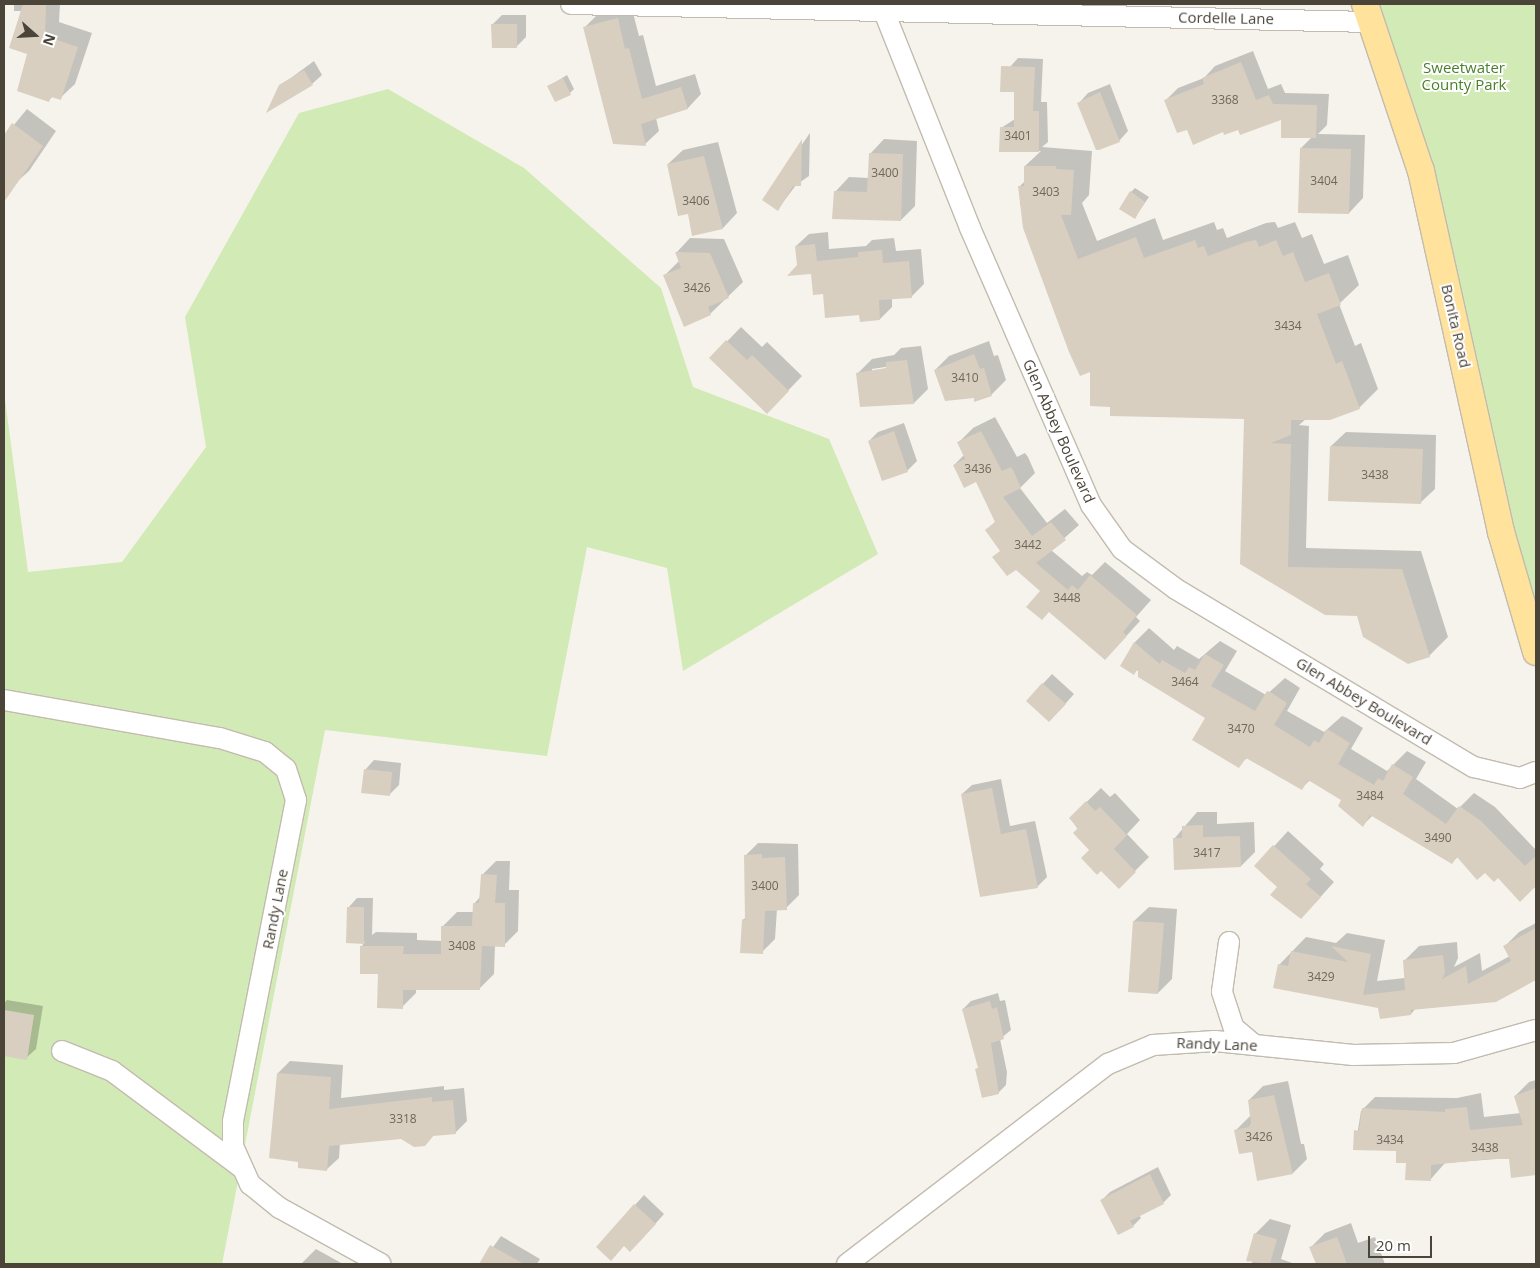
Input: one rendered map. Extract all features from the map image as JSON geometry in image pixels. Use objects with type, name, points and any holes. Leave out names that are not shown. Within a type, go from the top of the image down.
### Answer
[{"type":"main road","name":"Bonita Road","points":[[1368,13],[1421,171],[1501,532],[1536,652]]},
{"type":"street","name":"Cordelle Lane","points":[[571,4],[1368,13]]},
{"type":"street","name":"Glen Abbey Boulevard","points":[[882,7],[970,228],[1091,505],[1122,549],[1176,589],[1474,767],[1520,778],[1536,772]]},
{"type":"street","name":"Randy Lane","points":[[4,700],[220,738],[265,752],[286,769],[296,800],[233,1121],[233,1146],[250,1184],[280,1208],[381,1264]]},
{"type":"street","points":[[1229,942],[1222,992],[1234,1028],[1254,1045]]},
{"type":"street","name":"Randy Lane","points":[[847,1264],[1108,1064],[1153,1045],[1171,1042],[1254,1045],[1353,1055],[1454,1053],[1536,1030]]},
{"type":"street","points":[[62,1051],[112,1071],[243,1168]]},
{"type":"green space","name":"Sweetwater County Park","points":[[1365,4],[1536,4],[1536,653],[1482,441]]},
{"type":"green space","points":[[388,89],[524,168],[661,288],[693,387],[829,439],[878,554],[683,671],[667,568],[587,547],[547,756],[325,730],[222,1264],[4,1264],[4,392],[28,572],[122,562],[206,447],[185,317],[299,113]]},
{"type":"building","points":[[23,4],[46,4],[45,36],[78,47],[61,100],[51,97],[49,102],[17,91],[27,54],[9,48]]},
{"type":"building","points":[[618,18],[625,49],[629,48],[642,99],[681,87],[688,109],[641,124],[646,146],[613,144],[583,27]]},
{"type":"building","points":[[491,24],[517,24],[517,48],[492,48]]},
{"type":"building","points":[[1241,62],[1256,100],[1269,95],[1273,104],[1317,105],[1316,138],[1281,138],[1281,120],[1240,135],[1238,130],[1224,135],[1223,132],[1193,145],[1187,130],[1177,133],[1164,100],[1204,84],[1202,78]]},
{"type":"building","points":[[1001,66],[1035,67],[1033,111],[1039,111],[1039,152],[999,152],[1000,127],[1014,127],[1014,92],[1000,92]]},
{"type":"building","points":[[304,70],[313,85],[266,113],[279,85]]},
{"type":"building","points":[[563,78],[571,95],[555,102],[547,86]]},
{"type":"building","points":[[1100,92],[1120,142],[1096,150],[1077,103]]},
{"type":"building","points":[[12,123],[43,146],[4,202],[4,135]]},
{"type":"building","points":[[802,139],[801,186],[793,186],[778,211],[762,200]]},
{"type":"building","points":[[1300,148],[1351,149],[1349,214],[1298,213]]},
{"type":"building","points":[[869,153],[903,154],[901,221],[832,219],[834,191],[867,192]]},
{"type":"building","points":[[704,156],[723,229],[692,236],[688,214],[678,216],[667,164]]},
{"type":"building","points":[[1024,166],[1056,166],[1056,169],[1074,170],[1071,215],[1061,215],[1078,259],[1136,237],[1144,258],[1195,240],[1198,248],[1204,246],[1208,256],[1246,242],[1256,240],[1259,247],[1276,240],[1283,256],[1293,252],[1305,282],[1329,273],[1341,305],[1317,314],[1336,364],[1342,361],[1360,409],[1330,420],[1291,420],[1291,435],[1271,443],[1291,444],[1288,567],[1402,569],[1430,657],[1408,664],[1363,637],[1357,616],[1325,615],[1240,564],[1244,419],[1110,416],[1110,407],[1090,406],[1090,372],[1080,376],[1069,352],[1023,228],[1018,186],[1024,186]]},
{"type":"building","points":[[1130,191],[1145,202],[1135,219],[1119,209]]},
{"type":"building","points":[[815,244],[817,261],[858,257],[858,252],[882,250],[883,263],[909,261],[912,298],[879,300],[880,320],[860,322],[859,315],[825,318],[823,294],[813,295],[811,274],[787,276],[797,265],[795,246]]},
{"type":"building","points":[[675,252],[710,253],[729,298],[708,307],[711,315],[684,327],[663,275],[681,268]]},
{"type":"building","points":[[726,340],[747,360],[752,355],[789,391],[767,414],[709,358]]},
{"type":"building","points":[[974,354],[980,369],[984,368],[992,396],[974,402],[974,398],[945,401],[934,370]]},
{"type":"building","points":[[907,360],[914,404],[860,407],[856,373],[886,368],[886,362]]},
{"type":"building","points":[[894,431],[908,472],[882,481],[868,441]]},
{"type":"building","points":[[981,431],[1002,471],[1011,467],[1014,472],[1021,488],[1003,497],[1032,536],[1051,522],[1066,540],[1036,563],[1068,590],[1072,585],[1078,590],[1090,575],[1137,615],[1123,632],[1127,636],[1105,660],[1049,612],[1042,620],[1026,607],[1040,591],[1016,570],[1007,576],[992,557],[1000,551],[985,530],[995,522],[976,482],[964,488],[953,465],[965,459],[957,442]]},
{"type":"building","points":[[1330,446],[1423,449],[1421,504],[1328,501]]},
{"type":"building","points":[[1134,642],[1160,664],[1162,660],[1185,673],[1189,667],[1195,670],[1205,654],[1224,665],[1211,686],[1255,711],[1267,691],[1270,692],[1287,703],[1274,725],[1310,747],[1314,740],[1319,743],[1327,729],[1332,732],[1350,743],[1338,764],[1374,785],[1378,778],[1383,781],[1392,764],[1413,777],[1403,794],[1446,824],[1459,806],[1481,821],[1525,866],[1536,856],[1536,886],[1520,902],[1498,878],[1494,882],[1485,873],[1477,880],[1457,857],[1452,864],[1370,815],[1363,827],[1338,806],[1341,800],[1308,780],[1302,790],[1246,758],[1239,768],[1192,740],[1205,718],[1138,677],[1138,668],[1134,675],[1120,666]]},
{"type":"building","points":[[1042,683],[1066,704],[1049,722],[1026,701]]},
{"type":"building","points":[[364,769],[392,772],[390,796],[361,793]]},
{"type":"building","points":[[992,788],[1001,834],[1026,829],[1038,888],[980,897],[961,794]]},
{"type":"building","points":[[1086,801],[1095,811],[1100,807],[1127,835],[1114,849],[1136,872],[1119,889],[1101,871],[1097,875],[1081,858],[1089,850],[1073,833],[1078,828],[1069,818]]},
{"type":"building","points":[[1203,825],[1203,837],[1240,836],[1241,867],[1174,870],[1173,838],[1182,838],[1182,826]]},
{"type":"building","points":[[1273,845],[1311,879],[1306,884],[1321,897],[1301,919],[1270,895],[1277,887],[1254,866]]},
{"type":"building","points":[[762,854],[762,858],[785,857],[787,910],[765,911],[763,954],[740,953],[742,919],[745,920],[744,855]]},
{"type":"building","points":[[481,874],[497,875],[495,903],[505,903],[505,947],[482,946],[480,990],[403,990],[403,1009],[377,1008],[378,974],[360,974],[360,946],[404,946],[403,954],[441,954],[441,926],[472,926],[473,903],[479,903]]},
{"type":"building","points":[[347,907],[364,907],[364,944],[346,943]]},
{"type":"building","points":[[1133,921],[1164,923],[1158,994],[1128,992]]},
{"type":"building","points":[[1536,928],[1536,980],[1496,1002],[1411,1010],[1411,1015],[1380,1019],[1378,1008],[1273,988],[1278,964],[1288,966],[1291,951],[1348,962],[1331,946],[1371,954],[1363,995],[1405,990],[1403,960],[1443,955],[1445,973],[1442,979],[1466,966],[1468,984],[1511,961],[1503,946]]},
{"type":"building","points":[[990,1001],[992,1009],[997,1007],[1004,1039],[991,1043],[999,1094],[982,1098],[975,1069],[978,1068],[962,1009]]},
{"type":"building","points":[[4,1010],[34,1015],[27,1060],[4,1056]]},
{"type":"building","points":[[277,1073],[331,1077],[329,1109],[432,1097],[432,1102],[453,1100],[456,1134],[433,1136],[425,1146],[414,1147],[401,1139],[329,1146],[327,1171],[298,1168],[298,1162],[269,1158]]},
{"type":"building","points":[[1536,1088],[1536,1175],[1511,1178],[1509,1159],[1490,1159],[1431,1165],[1431,1181],[1405,1180],[1406,1163],[1396,1163],[1396,1151],[1353,1150],[1354,1130],[1359,1131],[1362,1108],[1445,1112],[1445,1109],[1467,1107],[1470,1130],[1523,1125],[1514,1096]]},
{"type":"building","points":[[1274,1095],[1293,1174],[1257,1181],[1252,1152],[1239,1154],[1234,1130],[1249,1127],[1251,1123],[1248,1100]]},
{"type":"building","points":[[1150,1174],[1164,1204],[1130,1221],[1134,1227],[1118,1235],[1100,1200]]},
{"type":"building","points":[[634,1204],[656,1224],[630,1252],[624,1246],[611,1261],[596,1247]]},
{"type":"building","points":[[1254,1233],[1277,1239],[1270,1264],[1246,1261]]},
{"type":"building","points":[[1337,1237],[1347,1264],[1316,1264],[1309,1247]]},
{"type":"building","points":[[490,1245],[524,1264],[479,1264]]}]
